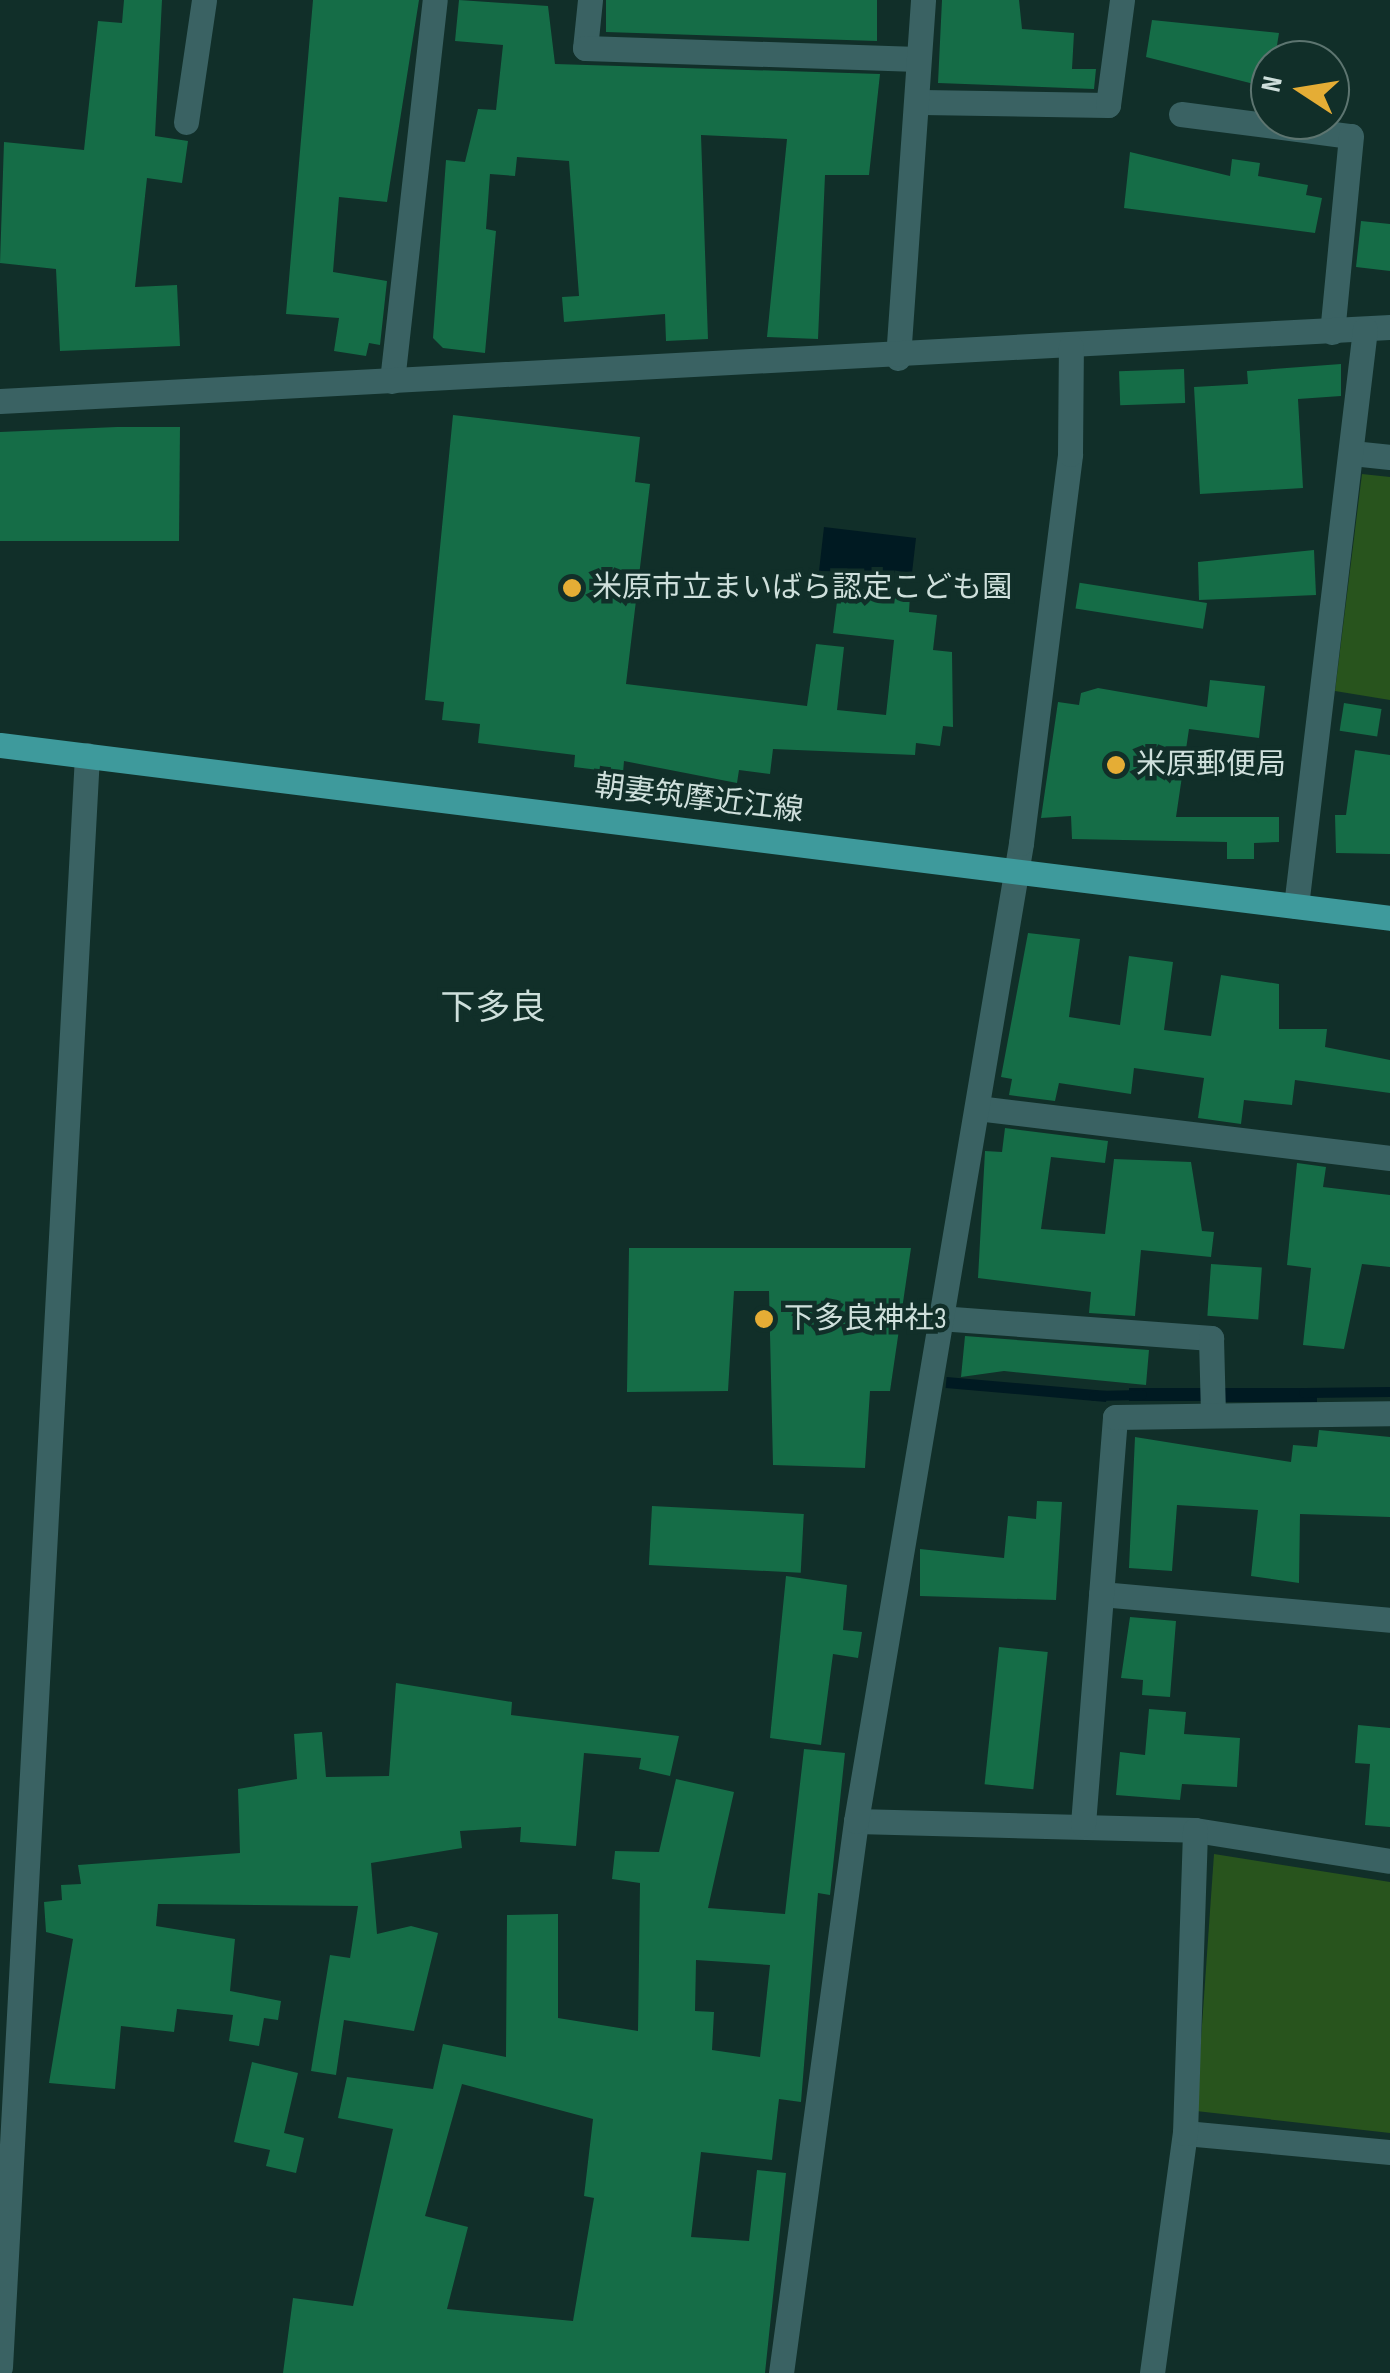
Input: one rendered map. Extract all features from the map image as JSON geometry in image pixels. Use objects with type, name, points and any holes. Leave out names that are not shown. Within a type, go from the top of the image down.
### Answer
[{"type":"main road","name":"朝妻筑摩近江線","points":[[0,745],[1390,918]]},
{"type":"street","points":[[186,122],[204,0]]},
{"type":"street","points":[[392,381],[435,0]]},
{"type":"street","points":[[590,0],[585,48],[918,59]]},
{"type":"street","points":[[898,358],[922,102],[918,59],[923,0]]},
{"type":"street","points":[[922,102],[1108,105],[1122,0]]},
{"type":"street","points":[[1181,114],[1352,136],[1332,332]]},
{"type":"street","points":[[0,400],[898,358],[1377,328],[1352,453],[1296,906]]},
{"type":"street","points":[[780,2373],[856,1821],[1016,871],[1070,454],[1071,347]]},
{"type":"street","points":[[1352,453],[1390,457]]},
{"type":"street","points":[[0,2367],[10,1989],[88,755]]},
{"type":"street","points":[[977,1108],[1390,1158]]},
{"type":"street","points":[[939,1318],[1210,1338],[1213,1401]]},
{"type":"street","points":[[1083,1824],[1115,1417],[1213,1401],[1390,1413]]},
{"type":"street","points":[[1101,1594],[1390,1620]]},
{"type":"street","points":[[856,1821],[1083,1824],[1195,1830],[1390,1861]]},
{"type":"street","points":[[1152,2373],[1185,2133],[1195,1830]]},
{"type":"street","points":[[1185,2133],[1390,2152]]},
{"type":"green space","points":[[1362,474],[1390,477],[1390,700],[1335,691]]},
{"type":"green space","points":[[1214,1854],[1390,1882],[1390,2133],[1196,2111]]},
{"type":"water","points":[[824,527],[916,538],[912,573],[819,571]]},
{"type":"water","points":[[947,1377],[1107,1391],[1106,1402],[946,1388]]},
{"type":"water","points":[[1129,1388],[1204,1388],[1204,1401],[1129,1401]]},
{"type":"water","points":[[1224,1388],[1317,1388],[1317,1402],[1224,1402]]},
{"type":"building","points":[[124,0],[162,0],[155,136],[188,141],[182,183],[147,178],[135,287],[177,285],[180,346],[60,351],[56,269],[0,263],[4,142],[84,150],[98,21],[122,23]]},
{"type":"building","points":[[313,0],[419,0],[387,202],[339,197],[333,272],[387,281],[380,345],[369,343],[366,356],[334,351],[339,318],[286,314]]},
{"type":"building","points":[[459,0],[548,6],[555,64],[880,74],[869,175],[825,175],[818,339],[767,337],[787,139],[701,135],[708,339],[666,341],[665,314],[564,322],[562,297],[579,296],[569,161],[517,157],[515,176],[490,174],[486,229],[496,231],[485,353],[443,348],[433,338],[446,160],[465,162],[478,109],[496,110],[503,45],[455,41]]},
{"type":"building","points":[[606,0],[877,0],[877,41],[606,32]]},
{"type":"building","points":[[942,0],[1019,0],[1022,29],[1074,33],[1072,69],[1096,69],[1094,89],[938,83]]},
{"type":"building","points":[[1152,20],[1279,33],[1278,40],[1250,40],[1250,83],[1146,57]]},
{"type":"building","points":[[1130,152],[1230,176],[1232,159],[1260,163],[1258,176],[1308,185],[1306,195],[1322,198],[1315,233],[1124,208]]},
{"type":"building","points":[[1361,221],[1390,224],[1390,271],[1356,267]]},
{"type":"building","points":[[1341,364],[1341,396],[1298,399],[1303,488],[1200,494],[1194,387],[1248,384],[1247,371]]},
{"type":"building","points":[[1184,369],[1185,403],[1120,405],[1119,371]]},
{"type":"building","points":[[453,415],[640,437],[635,482],[650,484],[626,684],[807,706],[816,644],[844,647],[837,710],[886,715],[894,640],[833,633],[839,586],[910,595],[909,612],[937,615],[933,650],[952,652],[953,727],[943,726],[940,746],[916,743],[915,755],[773,749],[770,774],[739,770],[737,783],[624,761],[623,773],[574,767],[575,755],[478,743],[480,724],[442,720],[444,702],[425,700]]},
{"type":"building","points":[[180,427],[179,541],[0,541],[0,432]]},
{"type":"building","points":[[1314,550],[1316,595],[1199,600],[1198,562]]},
{"type":"building","points":[[1080,583],[1207,603],[1203,629],[1076,608]]},
{"type":"building","name":"米原郵便局","points":[[1210,680],[1265,686],[1259,738],[1189,729],[1176,817],[1279,817],[1279,842],[1254,843],[1254,859],[1227,859],[1227,842],[1072,839],[1071,816],[1041,818],[1058,702],[1079,705],[1081,693],[1098,688],[1207,707]]},
{"type":"building","points":[[1344,703],[1382,709],[1377,737],[1340,731]]},
{"type":"building","points":[[1355,750],[1390,755],[1390,854],[1336,853],[1335,815],[1346,815]]},
{"type":"building","points":[[1028,933],[1080,939],[1069,1017],[1120,1025],[1129,956],[1173,962],[1164,1030],[1211,1036],[1221,975],[1279,984],[1279,1029],[1327,1029],[1325,1047],[1390,1060],[1390,1093],[1295,1080],[1292,1105],[1244,1100],[1241,1124],[1198,1118],[1204,1078],[1134,1068],[1131,1094],[1059,1083],[1055,1101],[1009,1095],[1012,1079],[1001,1077]]},
{"type":"building","points":[[1005,1128],[1108,1141],[1105,1163],[1051,1157],[1041,1229],[1105,1234],[1114,1159],[1191,1162],[1202,1231],[1214,1232],[1211,1257],[1141,1250],[1135,1316],[1089,1313],[1091,1292],[978,1278],[985,1151],[1002,1152]]},
{"type":"building","points":[[1297,1163],[1326,1167],[1323,1187],[1390,1195],[1390,1267],[1362,1264],[1344,1349],[1303,1345],[1311,1268],[1287,1265]]},
{"type":"building","name":"下多良神社3","points":[[629,1248],[911,1248],[890,1391],[870,1391],[865,1468],[773,1465],[769,1291],[734,1291],[728,1391],[627,1392]]},
{"type":"building","points":[[1211,1264],[1262,1268],[1258,1319],[1207,1316]]},
{"type":"building","points":[[965,1336],[1149,1350],[1146,1385],[1004,1371],[961,1377]]},
{"type":"building","points":[[1319,1430],[1390,1437],[1390,1517],[1300,1514],[1299,1583],[1251,1576],[1258,1510],[1177,1505],[1172,1571],[1129,1568],[1135,1437],[1291,1462],[1293,1445],[1317,1447]]},
{"type":"building","points":[[1037,1501],[1062,1502],[1056,1600],[920,1596],[920,1549],[1004,1558],[1008,1516],[1036,1519]]},
{"type":"building","points":[[652,1506],[804,1514],[801,1573],[649,1565]]},
{"type":"building","points":[[786,1576],[847,1585],[843,1630],[862,1632],[858,1658],[833,1654],[821,1745],[770,1738]]},
{"type":"building","points":[[1130,1617],[1176,1621],[1170,1697],[1142,1695],[1143,1680],[1121,1678]]},
{"type":"building","points":[[999,1647],[1048,1652],[1033,1789],[985,1784]]},
{"type":"building","points":[[396,1683],[512,1702],[511,1715],[679,1736],[670,1776],[639,1769],[641,1758],[584,1753],[576,1846],[520,1842],[521,1827],[460,1831],[462,1848],[371,1863],[377,1934],[411,1926],[438,1933],[414,2031],[344,2020],[336,2075],[311,2071],[330,1955],[350,1958],[358,1906],[158,1904],[156,1926],[235,1939],[230,1991],[281,2001],[278,2020],[264,2018],[259,2046],[229,2041],[233,2015],[177,2009],[174,2032],[121,2026],[115,2089],[49,2083],[73,1939],[46,1932],[44,1902],[62,1900],[61,1885],[81,1884],[78,1865],[240,1853],[238,1789],[297,1779],[294,1734],[322,1732],[326,1777],[389,1776]]},
{"type":"building","points":[[1149,1709],[1186,1712],[1184,1734],[1240,1738],[1237,1787],[1182,1784],[1180,1800],[1116,1795],[1120,1752],[1145,1755]]},
{"type":"building","points":[[1358,1725],[1390,1728],[1390,1827],[1365,1825],[1370,1764],[1355,1763]]},
{"type":"building","points":[[804,1749],[845,1753],[830,1895],[818,1893],[801,2102],[779,2099],[772,2160],[701,2152],[691,2237],[749,2241],[757,2170],[786,2173],[765,2373],[283,2373],[293,2298],[353,2306],[393,2129],[338,2118],[347,2077],[433,2089],[443,2044],[506,2057],[507,1915],[558,1914],[558,2018],[638,2031],[640,1883],[612,1879],[615,1851],[659,1852],[676,1779],[734,1792],[708,1908],[785,1914]],"holes":[[[696,1960],[770,1965],[760,2057],[712,2050],[714,2012],[695,2011]],[[462,2084],[593,2119],[584,2196],[594,2198],[573,2321],[447,2309],[468,2227],[425,2216]]]},
{"type":"building","points":[[252,2062],[298,2073],[284,2133],[304,2138],[296,2173],[266,2166],[270,2150],[234,2142]]},
{"type":"waterway","points":[[1304,1393],[1390,1392]]},
{"type":"waterway","points":[[1094,1396],[1142,1395]]},
{"type":"place","name":"米原市立まいばら認定こども園","points":[[572,588]]},
{"type":"place","name":"米原郵便局","points":[[1116,765]]},
{"type":"place","name":"下多良神社3","points":[[764,1319]]},
{"type":"district","name":"下多良","points":[[493,1009]]}]
